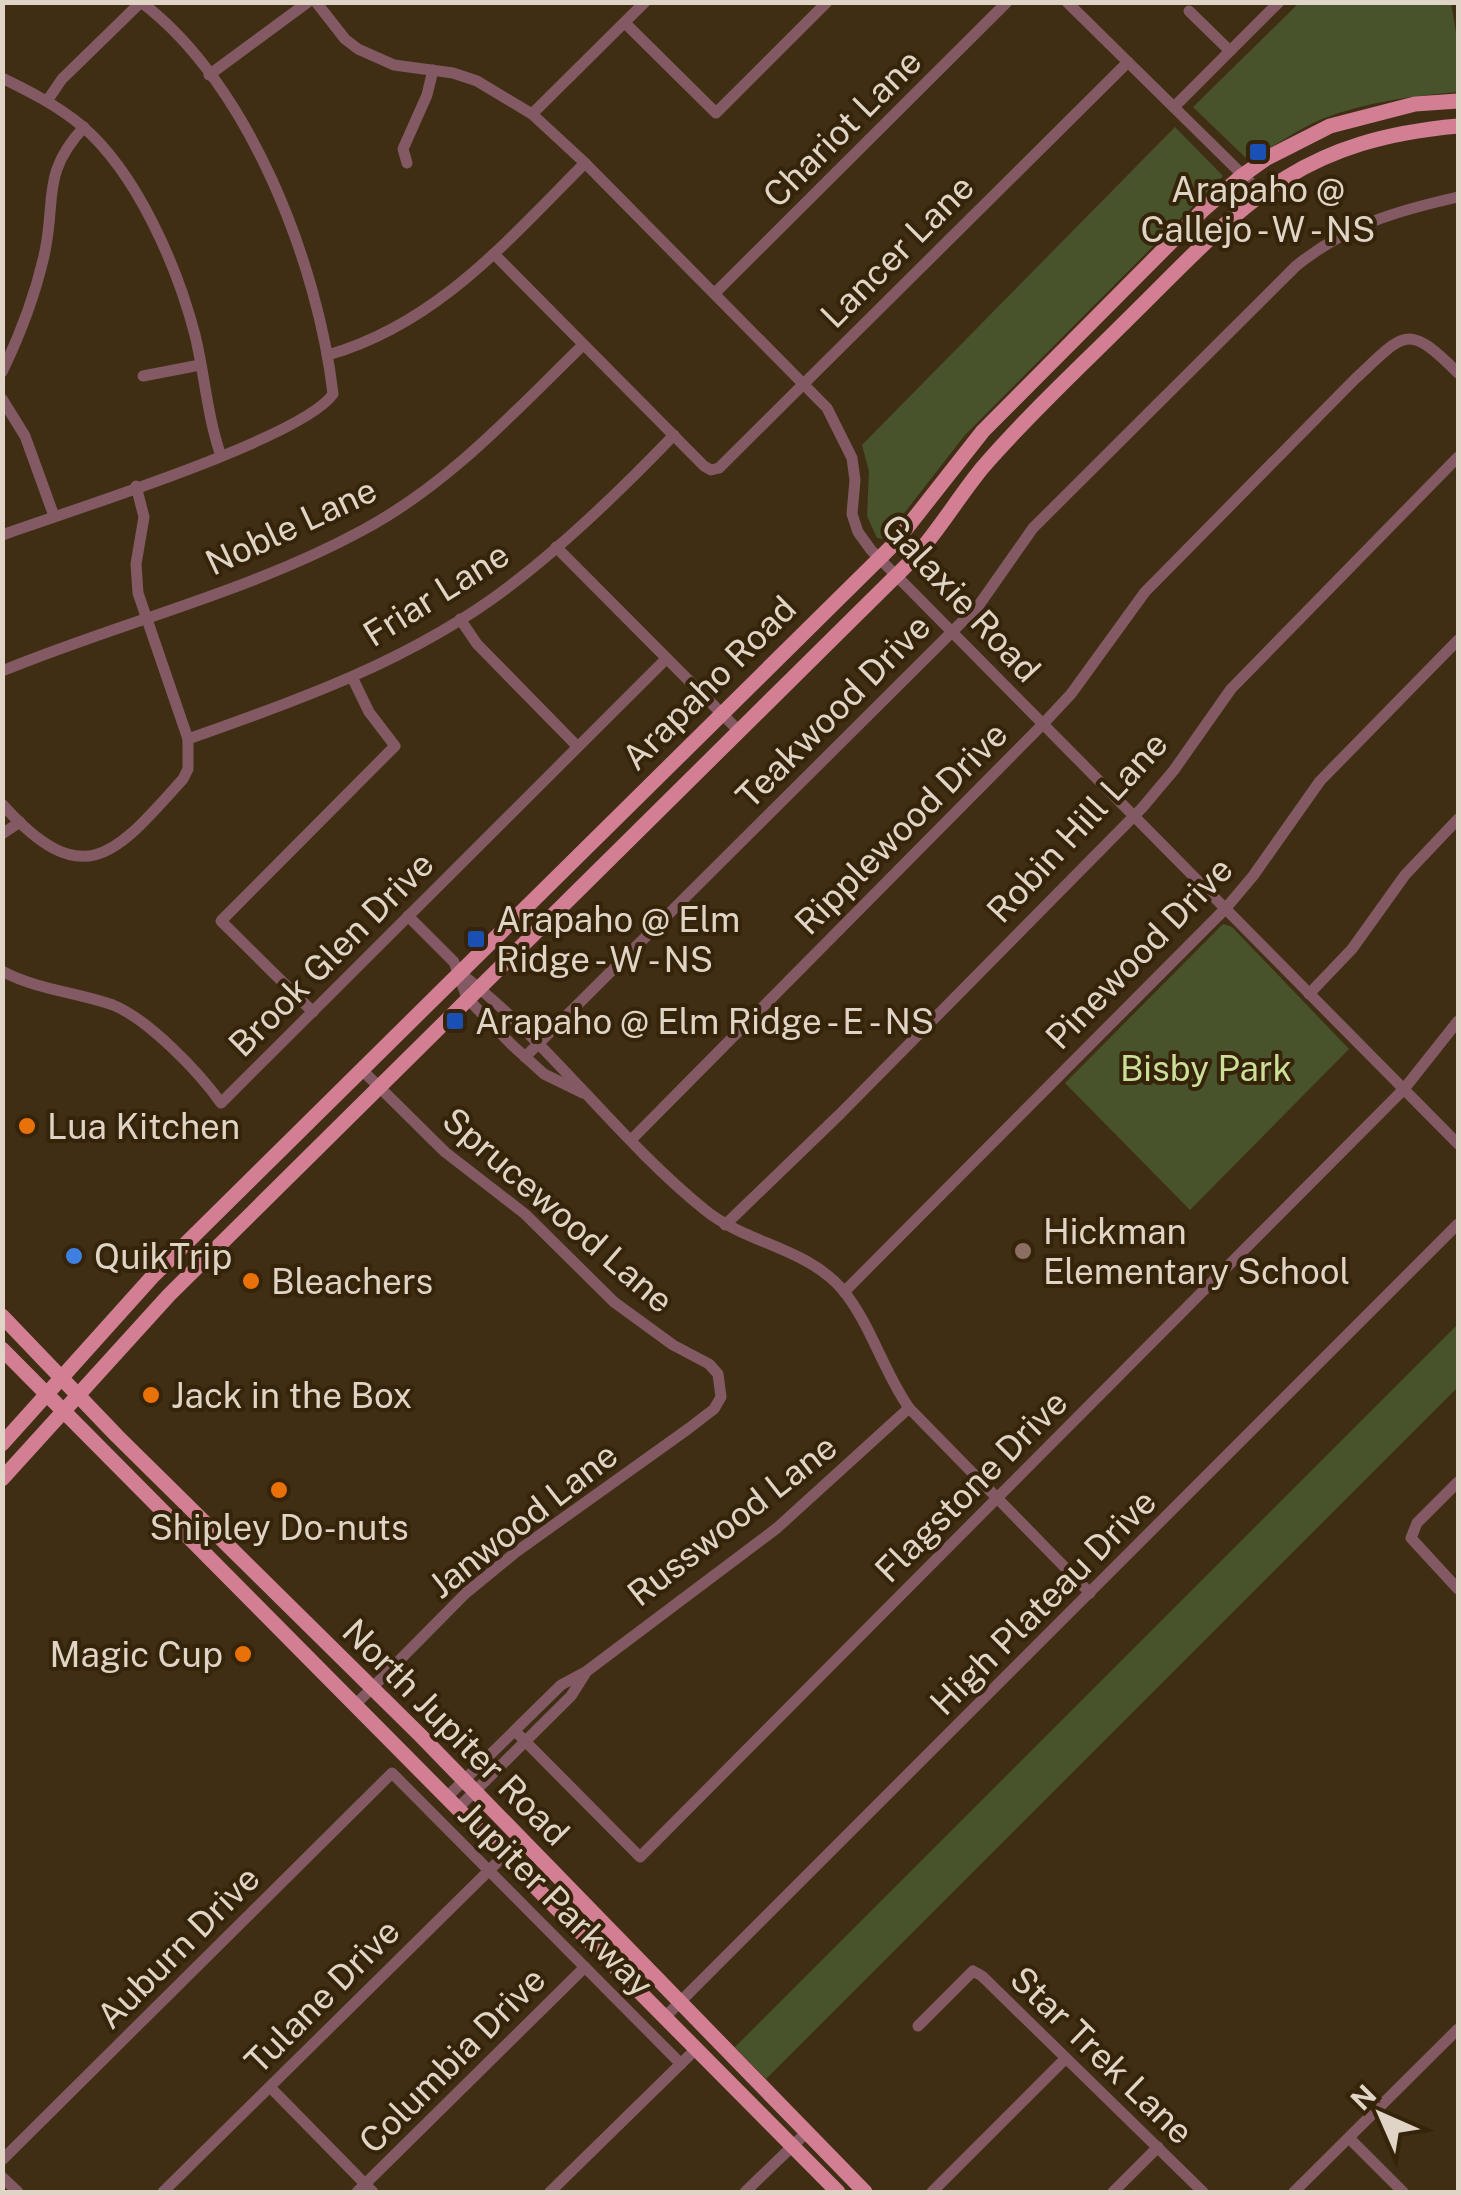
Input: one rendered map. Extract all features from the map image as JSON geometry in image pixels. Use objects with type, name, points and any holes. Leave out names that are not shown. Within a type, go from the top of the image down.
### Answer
[{"type":"main road","name":"Arapaho Road","points":[[2,1444],[152,1277],[879,559],[920,514],[983,431],[1193,220],[1267,158],[1330,126],[1401,107],[1458,106]]},
{"type":"main road","name":"Arapaho Road","points":[[2,1478],[169,1295],[896,576],[940,529],[998,450],[1216,232],[1261,192],[1308,164],[1349,146],[1404,132],[1458,126]]},
{"type":"main road","points":[[232,1201],[248,1216]]},
{"type":"main road","name":"North Jupiter Road","points":[[2,1316],[284,1602],[475,1785],[520,1839],[865,2192]]},
{"type":"main road","name":"North Jupiter Road","points":[[2,1348],[838,2192]]},
{"type":"main road","points":[[176,1523],[192,1508]]},
{"type":"main road","points":[[258,1573],[254,1602],[284,1602]]},
{"type":"main road","points":[[696,2049],[706,2049],[727,2064],[746,2070]]},
{"type":"street","points":[[2,535],[221,456],[280,430],[333,394],[308,273],[288,214],[248,133],[178,37],[141,2],[62,80],[47,100]]},
{"type":"street","points":[[209,75],[308,2]]},
{"type":"street","name":"Galaxie Road","points":[[316,2],[345,39],[376,59],[477,81],[532,114],[716,292],[827,408],[848,444],[855,470],[854,524],[863,541],[1458,1144]]},
{"type":"street","points":[[532,114],[646,2]]},
{"type":"street","points":[[626,23],[716,112],[827,2]]},
{"type":"street","name":"Chariot Lane","points":[[716,292],[1007,2]]},
{"type":"street","points":[[1066,2],[1261,192]]},
{"type":"street","points":[[1174,107],[1279,2]]},
{"type":"street","points":[[1189,11],[1230,51]]},
{"type":"street","name":"Lancer Lane","points":[[674,435],[710,470],[725,464],[1128,62]]},
{"type":"street","points":[[407,163],[403,149],[427,95],[433,70]]},
{"type":"street","points":[[2,78],[47,100],[84,127],[134,191],[162,245],[194,334],[209,422],[221,456]]},
{"type":"street","points":[[2,372],[25,319],[44,256],[57,161],[84,127]]},
{"type":"street","points":[[328,355],[379,337],[416,318],[460,286],[585,163]]},
{"type":"street","name":"Teakwood Drive","points":[[525,1057],[979,604],[1033,528],[1296,266],[1338,236],[1393,212],[1458,197]]},
{"type":"street","points":[[494,254],[674,435]]},
{"type":"street","name":"Ripplewood Drive","points":[[631,1140],[1071,694],[1145,592],[1387,350],[1411,338],[1423,340],[1458,373]]},
{"type":"street","name":"Noble Lane","points":[[2,671],[281,568],[366,529],[467,457],[583,345]]},
{"type":"street","points":[[144,376],[200,365]]},
{"type":"street","points":[[2,399],[25,436],[54,516]]},
{"type":"street","name":"Friar Lane","points":[[188,739],[352,677],[460,619],[509,586],[604,506],[674,435]]},
{"type":"street","name":"Robin Hill Lane","points":[[725,1225],[840,1114],[1133,816],[1174,770],[1231,688],[1458,457]]},
{"type":"street","points":[[5,810],[60,852],[90,856],[114,849],[183,779],[188,769],[188,739],[136,579],[144,516],[136,486]]},
{"type":"street","points":[[556,547],[739,732]]},
{"type":"street","points":[[460,619],[477,644],[578,746]]},
{"type":"street","name":"Pinewood Drive","points":[[844,1292],[1226,908],[1332,766],[1458,640]]},
{"type":"street","name":"Brook Glen Drive","points":[[2,970],[37,986],[117,1007],[151,1030],[221,1103],[666,659]]},
{"type":"street","points":[[313,1012],[221,922],[395,746],[369,712],[352,677]]},
{"type":"street","points":[[1309,994],[1352,949],[1405,875],[1458,819]]},
{"type":"street","points":[[2,834],[20,822]]},
{"type":"street","points":[[408,916],[454,962],[473,993],[525,1057],[544,1074],[583,1093]]},
{"type":"street","points":[[473,993],[538,1044],[675,1185],[725,1225],[793,1252],[819,1268],[844,1292],[909,1408],[1090,1593]]},
{"type":"street","name":"Flagstone Drive","points":[[515,1730],[640,1856],[1404,1090],[1458,1020]]},
{"type":"street","name":"Sprucewood Lane","points":[[362,1070],[445,1152],[526,1214],[614,1302],[673,1345],[709,1364],[721,1384]]},
{"type":"street","name":"High Plateau Drive","points":[[666,2018],[1458,1224]]},
{"type":"street","name":"Janwood Lane","points":[[356,1703],[466,1593],[516,1552],[714,1409],[721,1397],[721,1384]]},
{"type":"street","name":"Russwood Lane","points":[[475,1785],[515,1730],[561,1685],[587,1671],[777,1528],[909,1408]]},
{"type":"street","points":[[1458,1482],[1411,1532],[1413,1544],[1458,1589]]},
{"type":"street","name":"Russwood Lane","points":[[453,1802],[526,1742],[571,1696],[587,1671]]},
{"type":"street","name":"Jupiter Parkway","points":[[392,1773],[681,2064]]},
{"type":"street","name":"Auburn Drive","points":[[2,2160],[392,1773]]},
{"type":"street","name":"Tulane Drive","points":[[163,2192],[520,1839]]},
{"type":"street","name":"Columbia Drive","points":[[365,2190],[585,1967]]},
{"type":"street","name":"Star Trek Lane","points":[[918,2026],[973,1971],[1203,2192]]},
{"type":"street","points":[[1294,2192],[1458,2028]]},
{"type":"street","points":[[550,2192],[696,2049]]},
{"type":"street","points":[[932,2192],[1065,2059]]},
{"type":"street","points":[[270,2087],[365,2190]]},
{"type":"street","points":[[746,2192],[806,2133]]},
{"type":"street","points":[[1348,2138],[1403,2192]]},
{"type":"street","points":[[1112,2192],[1158,2147]]},
{"type":"street","points":[[2,2177],[18,2192]]},
{"type":"green space","points":[[1299,3],[1451,3],[1458,44],[1458,92],[1355,108],[1312,124],[1246,158],[1193,107]]},
{"type":"green space","points":[[1175,127],[1223,176],[965,435],[884,539],[877,538],[867,516],[869,471],[862,445]]},
{"type":"green space","name":"Bisby Park","points":[[1223,924],[1232,927],[1349,1049],[1190,1210],[1065,1083]]},
{"type":"green space","points":[[1458,1324],[1458,1387],[766,2079],[735,2047]]},
{"type":"place","name":"Arapaho @ Callejo - W - NS","points":[[1258,152]]},
{"type":"place","name":"Arapaho @ Elm Ridge - W - NS","points":[[476,939]]},
{"type":"place","name":"Arapaho @ Elm Ridge - E - NS","points":[[455,1021]]},
{"type":"place","name":"Lua Kitchen","points":[[27,1126]]},
{"type":"place","name":"Hickman Elementary School","points":[[1023,1251]]},
{"type":"place","name":"QuikTrip","points":[[74,1256]]},
{"type":"place","name":"Bleachers","points":[[251,1281]]},
{"type":"place","name":"Jack in the Box","points":[[151,1395]]},
{"type":"place","name":"Shipley Do-nuts","points":[[279,1490]]},
{"type":"place","name":"Magic Cup","points":[[243,1654]]}]
